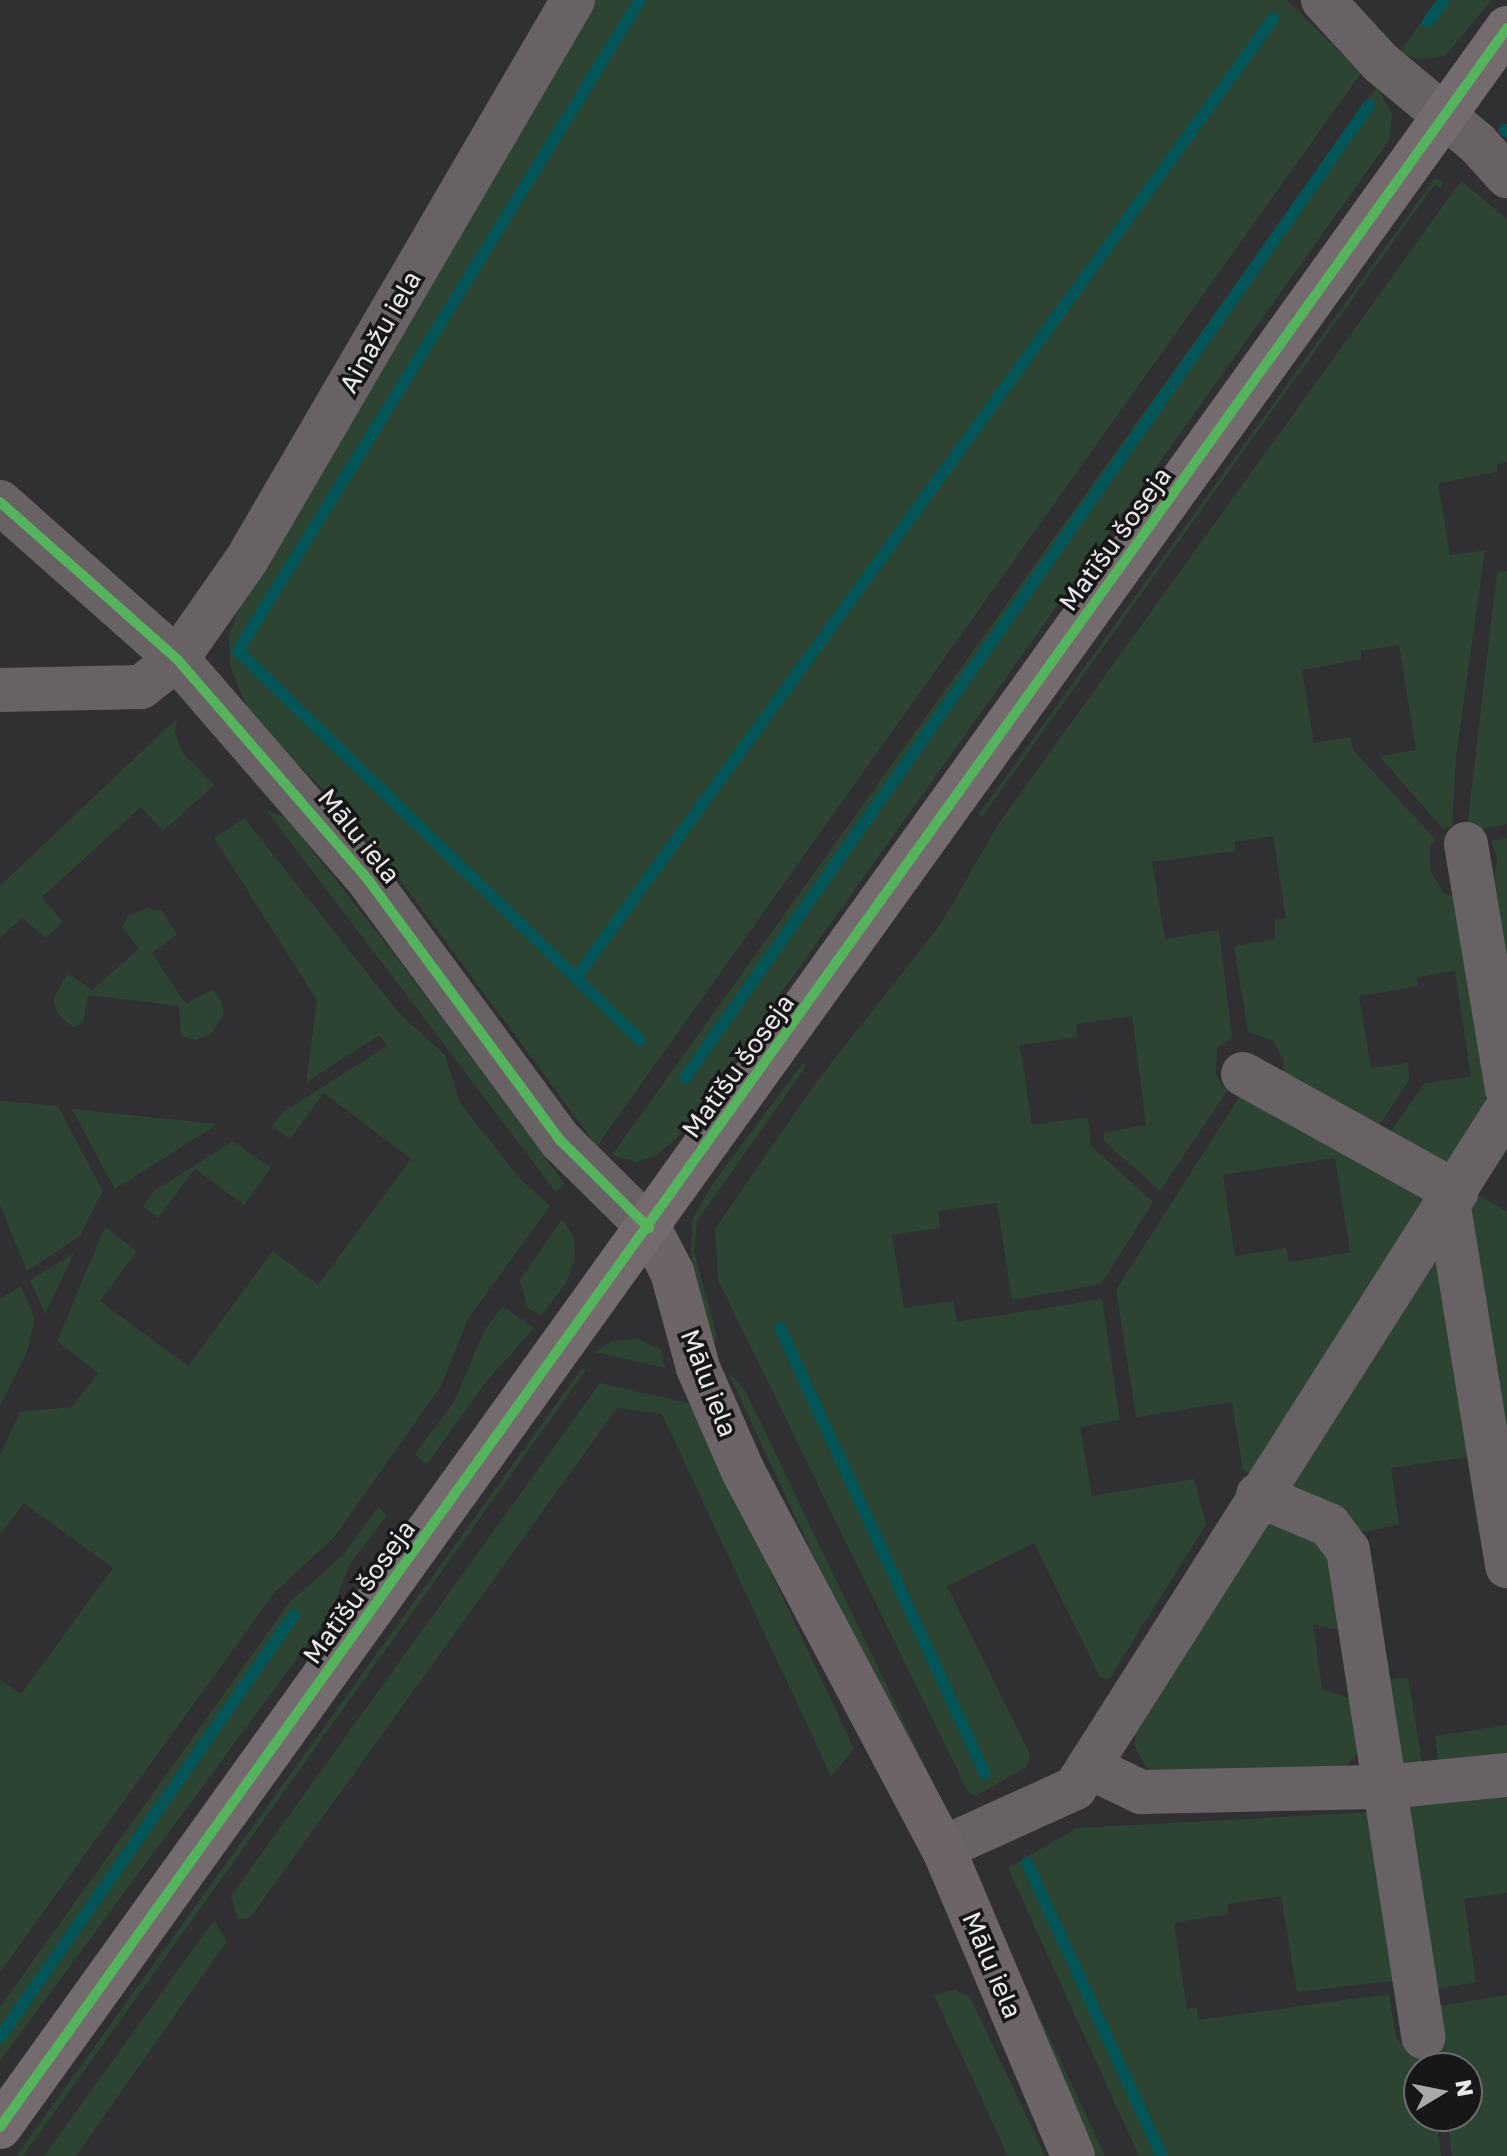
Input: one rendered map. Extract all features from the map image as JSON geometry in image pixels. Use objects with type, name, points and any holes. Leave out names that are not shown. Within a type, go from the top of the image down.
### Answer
[{"type":"main road","name":"Matīšu šoseja","points":[[0,2127],[649,1228],[1507,28]]},
{"type":"main road","name":"Mālu iela","points":[[649,1228],[672,1272],[698,1368],[743,1471],[943,1848],[1073,2156]]},
{"type":"street","name":"Ainažu iela","points":[[0,690],[141,687],[177,659],[247,559],[573,0]]},
{"type":"street","points":[[1323,0],[1381,63],[1443,120],[1477,143],[1507,176]]},
{"type":"street","name":"Mālu iela","points":[[0,502],[177,659],[369,881],[586,1172],[649,1228]]},
{"type":"street","points":[[1466,844],[1507,1089]]},
{"type":"street","points":[[1243,1074],[1452,1199]]},
{"type":"street","points":[[943,1848],[1075,1788],[1258,1495],[1452,1199],[1507,1108]]},
{"type":"street","points":[[1452,1199],[1507,1566]]},
{"type":"street","points":[[1258,1495],[1329,1525],[1348,1550],[1423,2037]]},
{"type":"street","points":[[1089,1767],[1141,1792],[1386,1787],[1507,1775]]},
{"type":"green space","points":[[593,0],[1287,0],[1361,73],[597,1146],[392,869],[329,795],[252,719],[230,666],[229,636],[240,605]]},
{"type":"green space","points":[[1437,0],[1492,0],[1445,56],[1418,59],[1399,53]]},
{"type":"green space","points":[[1377,87],[1392,114],[1390,139],[679,1136],[654,1157],[636,1162],[612,1155]]},
{"type":"green space","points":[[1435,178],[1443,182],[1440,188],[1434,185],[982,817],[979,814]]},
{"type":"green space","points":[[1461,181],[1507,219],[1507,462],[1497,464],[1497,472],[1438,483],[1450,555],[1485,550],[1456,757],[1452,826],[1443,829],[1379,756],[1416,750],[1399,645],[1361,651],[1361,659],[1302,670],[1314,743],[1350,737],[1354,751],[1436,840],[1430,846],[1430,870],[1444,894],[1465,899],[1497,1103],[1448,1176],[1382,1143],[1425,1083],[1471,1077],[1455,971],[1417,977],[1418,986],[1359,996],[1371,1068],[1408,1063],[1409,1080],[1371,1138],[1280,1086],[1284,1061],[1272,1040],[1248,1032],[1234,946],[1275,939],[1275,920],[1286,918],[1273,836],[1235,842],[1235,851],[1152,862],[1165,939],[1219,930],[1232,1037],[1217,1048],[1216,1075],[1227,1091],[1160,1191],[1104,1141],[1104,1133],[1146,1125],[1132,1016],[1076,1024],[1077,1037],[1020,1045],[1032,1125],[1088,1117],[1091,1146],[1153,1202],[1101,1284],[1012,1300],[997,1203],[939,1211],[940,1228],[892,1235],[904,1308],[953,1301],[957,1322],[1102,1299],[1120,1420],[1080,1427],[1092,1496],[1194,1479],[1206,1525],[1109,1679],[1100,1677],[1034,1543],[947,1586],[1030,1755],[1026,1767],[976,1796],[968,1792],[718,1280],[715,1229],[817,1081],[940,925],[999,823]]},
{"type":"green space","points":[[1507,571],[1507,824],[1479,830],[1467,828],[1497,572]]},
{"type":"green space","points":[[177,718],[175,732],[183,753],[214,785],[163,831],[141,807],[42,897],[63,922],[46,938],[22,918],[0,938],[0,886]]},
{"type":"green space","points":[[266,810],[287,818],[394,954],[565,1184],[556,1192]]},
{"type":"green space","points":[[244,818],[399,1013],[445,1055],[460,1103],[520,1179],[550,1206],[468,1319],[441,1386],[335,1536],[274,1593],[0,1972],[0,1680],[21,1694],[113,1568],[24,1503],[0,1535],[0,1456],[20,1412],[72,1407],[98,1373],[57,1341],[105,1227],[137,1251],[100,1301],[188,1366],[273,1251],[318,1285],[411,1159],[324,1093],[290,1139],[272,1126],[283,1112],[387,1046],[380,1035],[306,1082],[317,1000],[214,838]]},
{"type":"green space","points":[[1507,838],[1507,1020],[1494,883],[1497,858],[1491,841]]},
{"type":"green space","points":[[147,908],[162,911],[177,934],[152,953],[186,1004],[212,990],[221,999],[224,1014],[211,1034],[195,1040],[181,1036],[179,1006],[88,995],[83,1023],[73,1027],[58,1014],[53,999],[68,973],[92,990],[139,949],[122,927],[128,916]]},
{"type":"green space","points":[[802,1064],[807,1065],[697,1221],[694,1252],[717,1336],[714,1346],[691,1288],[692,1220],[713,1183]]},
{"type":"green space","points":[[1240,1096],[1430,1194],[1258,1474],[1243,1471],[1232,1402],[1136,1417],[1116,1290]],"holes":[[[1335,1158],[1350,1252],[1289,1262],[1286,1248],[1235,1256],[1223,1175]]]},
{"type":"green space","points":[[0,1101],[58,1106],[103,1191],[80,1236],[27,1271],[0,1205]]},
{"type":"green space","points":[[72,1109],[218,1124],[115,1189]]},
{"type":"green space","points":[[233,1141],[271,1168],[244,1205],[195,1169],[158,1218],[143,1206],[154,1191]]},
{"type":"green space","points":[[1471,1192],[1507,1211],[1507,1534],[1457,1212]]},
{"type":"green space","points":[[562,1219],[574,1237],[575,1258],[566,1283],[541,1316],[527,1307],[520,1280]]},
{"type":"green space","points":[[1434,1252],[1492,1534],[1479,1536],[1467,1457],[1391,1468],[1399,1524],[1366,1532],[1280,1486]]},
{"type":"green space","points":[[74,1253],[45,1314],[30,1280]]},
{"type":"green space","points":[[21,1286],[35,1319],[27,1352],[0,1406],[0,1299]]},
{"type":"green space","points":[[503,1306],[534,1328],[485,1383],[427,1464],[415,1454],[454,1402],[485,1329]]},
{"type":"green space","points":[[637,1338],[661,1350],[665,1368],[595,1352],[611,1342]]},
{"type":"green space","points":[[582,1368],[586,1370],[23,2156],[16,2156]]},
{"type":"green space","points":[[728,1372],[746,1392],[950,1818],[919,1783]]},
{"type":"green space","points":[[600,1383],[692,1404],[854,1749],[831,1776],[662,1414],[617,1408],[250,1918],[238,1919],[231,1896]]},
{"type":"green space","points":[[378,1507],[387,1516],[350,1563],[332,1611],[0,2061],[0,2007],[289,1603],[344,1554]]},
{"type":"green space","points":[[1266,1518],[1329,1546],[1345,1632],[1313,1624],[1322,1689],[1357,1701],[1357,1754],[1345,1767],[1165,1779],[1145,1766],[1135,1747],[1135,1722]]},
{"type":"green space","points":[[1408,1677],[1422,1762],[1400,1766],[1382,1681]]},
{"type":"green space","points":[[1507,1725],[1507,1761],[1438,1760],[1435,1736]]},
{"type":"green space","points":[[1507,1783],[1507,1893],[1464,1899],[1476,1982],[1431,1990],[1405,1808]]},
{"type":"green space","points":[[1374,1812],[1402,1980],[1297,1992],[1281,1896],[1228,1904],[1228,1914],[1174,1923],[1187,2009],[1197,2008],[1198,2020],[1389,1994],[1396,2038],[1404,2046],[1427,2047],[1428,2052],[1403,2052],[1403,2132],[1438,2132],[1441,2156],[1139,2156],[1008,1868],[1077,1828]]},
{"type":"green space","points":[[974,1876],[1105,2156],[1095,2156],[976,1900]]},
{"type":"green space","points":[[214,1920],[227,1941],[76,2156],[44,2156]]},
{"type":"green space","points":[[955,1990],[970,1997],[1045,2156],[1008,2156],[934,1995]]},
{"type":"green space","points":[[1507,1995],[1507,2156],[1452,2156],[1449,2132],[1483,2132],[1483,2052],[1441,2052],[1438,2006]]},
{"type":"waterway","points":[[640,0],[238,651],[640,1040]]},
{"type":"waterway","points":[[1428,22],[1444,0]]},
{"type":"waterway","points":[[576,978],[1273,19]]},
{"type":"waterway","points":[[685,1078],[1369,105]]},
{"type":"waterway","points":[[780,1328],[985,1773]]},
{"type":"waterway","points":[[0,2037],[294,1615]]},
{"type":"waterway","points":[[1027,1863],[1162,2156]]},
{"type":"cycle path","points":[[0,2127],[1507,28]]},
{"type":"cycle path","points":[[0,502],[177,659],[369,881],[561,1141],[649,1228]]}]
